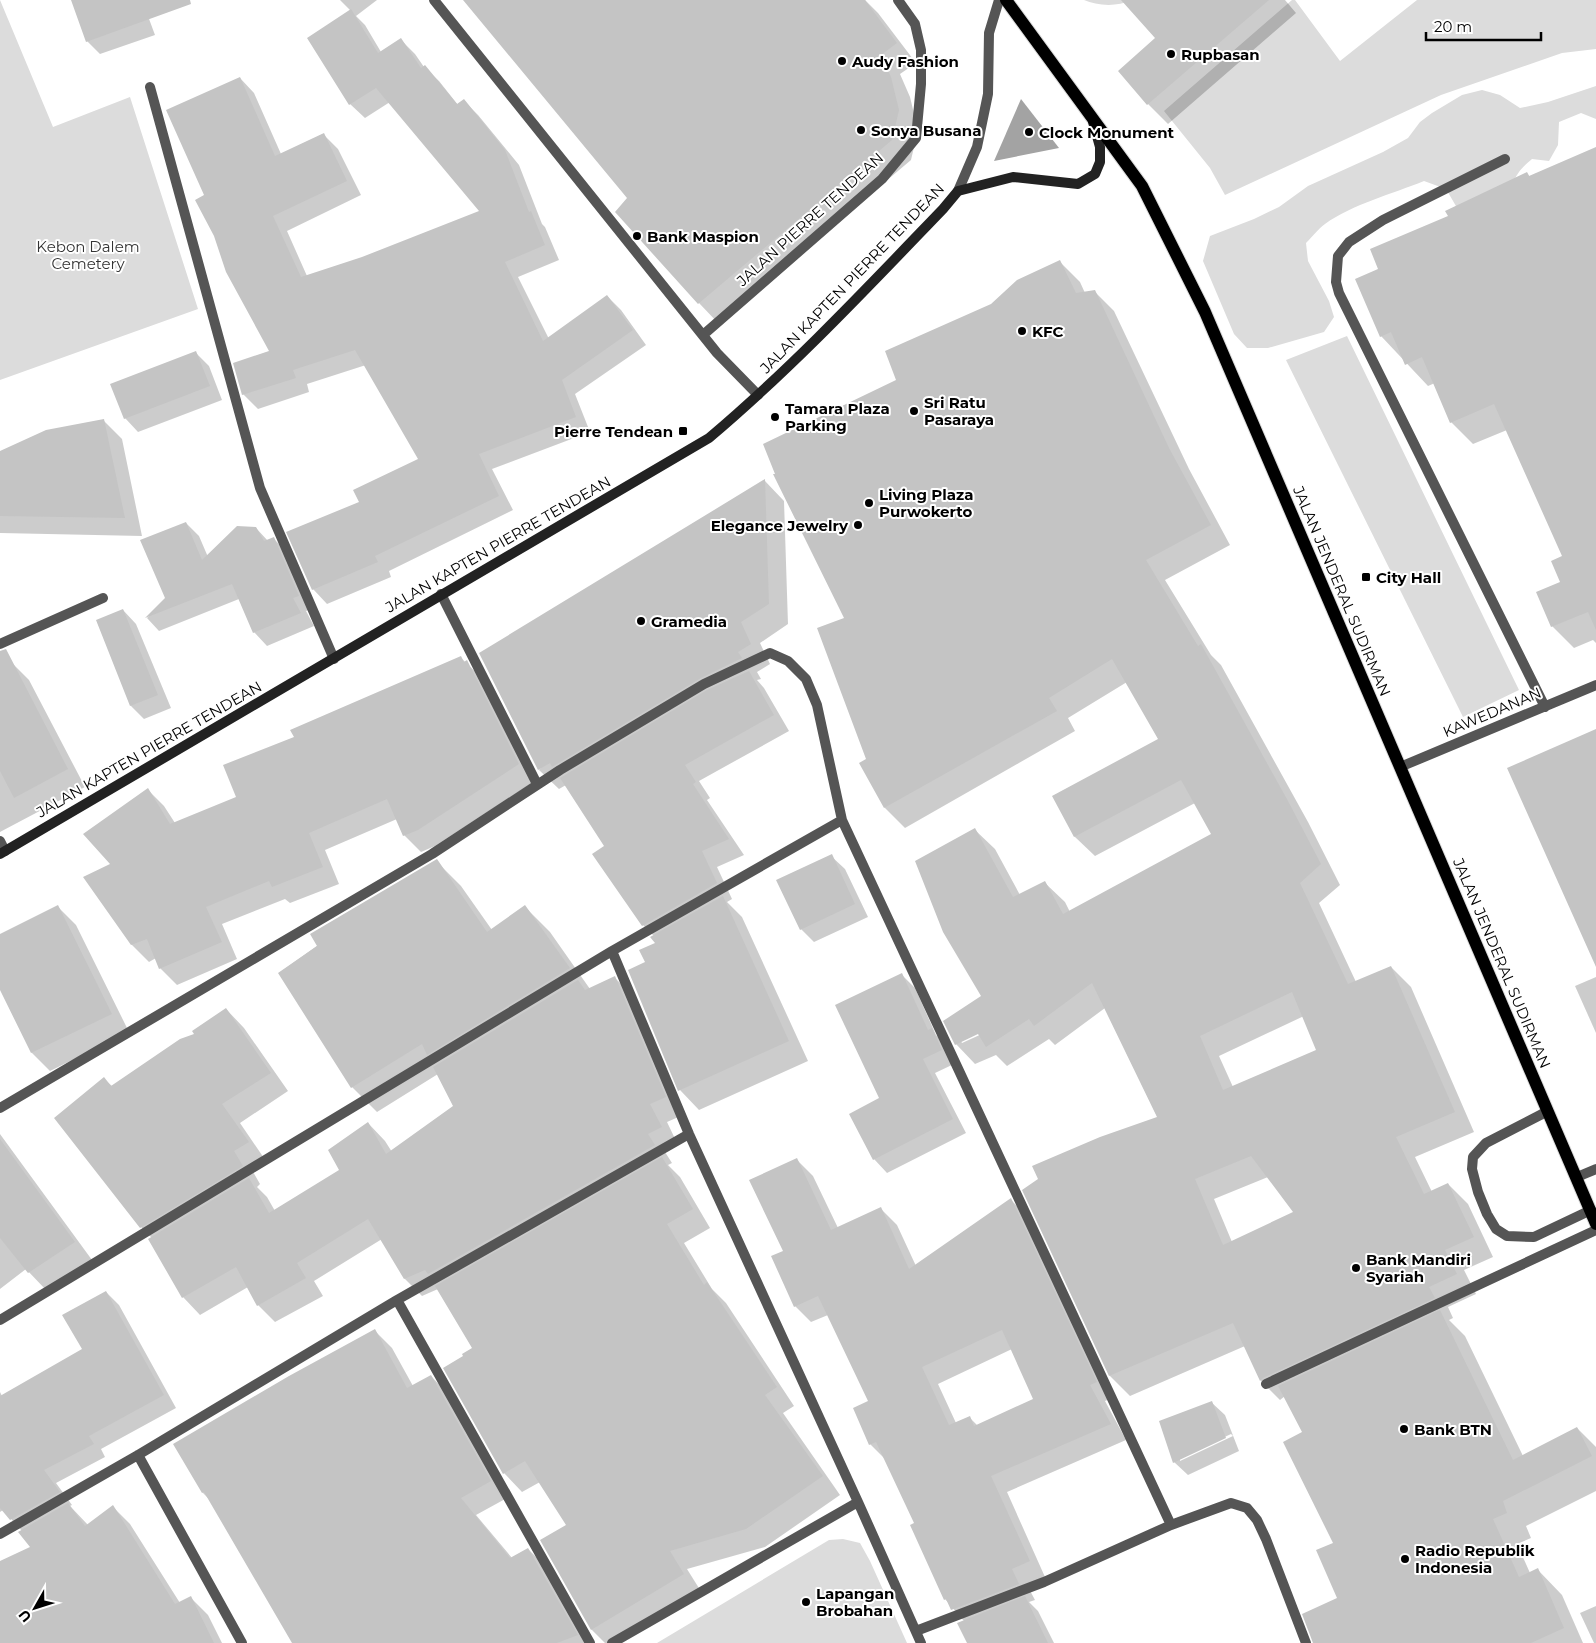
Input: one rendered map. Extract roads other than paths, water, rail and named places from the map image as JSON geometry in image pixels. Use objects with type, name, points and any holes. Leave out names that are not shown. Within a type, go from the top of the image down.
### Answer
[{"type":"main road","name":"JALAN JENDERAL SUDIRMAN","points":[[1006,0],[1142,186],[1205,312],[1596,1224]]},
{"type":"main road","points":[[958,191],[1013,177],[1078,184],[1095,174],[1100,162],[1100,147],[1090,114]]},
{"type":"main road","name":"JALAN KAPTEN PIERRE TENDEAN","points":[[3,852],[708,438],[813,344],[958,191]]},
{"type":"street","points":[[434,0],[717,353],[758,395]]},
{"type":"street","name":"JALAN PIERRE TENDEAN","points":[[703,335],[882,179],[916,138],[921,84],[921,50],[914,24],[898,0]]},
{"type":"street","points":[[958,191],[977,147],[988,94],[989,33],[999,0]]},
{"type":"street","points":[[150,88],[260,488],[334,659]]},
{"type":"street","points":[[1506,159],[1383,220],[1350,242],[1338,256],[1336,282],[1339,293],[1545,707]]},
{"type":"street","points":[[440,594],[537,784]]},
{"type":"street","points":[[0,644],[103,598]]},
{"type":"street","points":[[0,1108],[432,854],[537,784],[704,684],[770,653],[788,661],[806,678],[818,705],[842,820],[1171,1525]]},
{"type":"street","name":"KAWEDANAN","points":[[1400,767],[1596,685]]},
{"type":"street","points":[[0,1320],[612,951],[842,820]]},
{"type":"street","points":[[0,840],[3,852]]},
{"type":"street","points":[[612,951],[689,1134],[921,1643]]},
{"type":"street","points":[[1548,1111],[1486,1142],[1473,1156],[1472,1169],[1478,1192],[1496,1229],[1507,1236],[1534,1237],[1591,1210]]},
{"type":"street","points":[[0,1534],[138,1456],[397,1300],[689,1134]]},
{"type":"street","points":[[1577,1177],[1596,1169]]},
{"type":"street","points":[[1266,1384],[1596,1230]]},
{"type":"street","points":[[397,1300],[590,1643]]},
{"type":"street","points":[[138,1456],[242,1643]]},
{"type":"street","points":[[612,1643],[858,1502]]},
{"type":"street","points":[[916,1631],[1044,1582],[1171,1525],[1231,1503],[1247,1508],[1257,1520],[1306,1643]]},
{"type":"place","name":"Rupbasan","points":[[1171,54]]},
{"type":"place","name":"Audy Fashion","points":[[842,61]]},
{"type":"place","name":"Sonya Busana","points":[[861,130]]},
{"type":"place","name":"Clock Monument","points":[[1029,132]]},
{"type":"place","name":"Bank Maspion","points":[[637,236]]},
{"type":"place","name":"KFC","points":[[1022,331]]},
{"type":"place","name":"Sri Ratu Pasaraya","points":[[914,411]]},
{"type":"place","name":"Tamara Plaza Parking","points":[[775,417]]},
{"type":"place","name":"Pierre Tendean","points":[[683,431]]},
{"type":"place","name":"Living Plaza Purwokerto","points":[[869,503]]},
{"type":"place","name":"Elegance Jewelry","points":[[858,525]]},
{"type":"place","name":"City Hall","points":[[1366,577]]},
{"type":"place","name":"Gramedia","points":[[641,621]]},
{"type":"place","name":"Bank Mandiri Syariah","points":[[1356,1268]]},
{"type":"place","name":"Bank BTN","points":[[1404,1429]]},
{"type":"place","name":"Radio Republik Indonesia","points":[[1405,1559]]},
{"type":"place","name":"Lapangan Brobahan","points":[[806,1602]]},
{"type":"park label","name":"Kebon Dalem Cemetery","points":[[88,254]]}]
